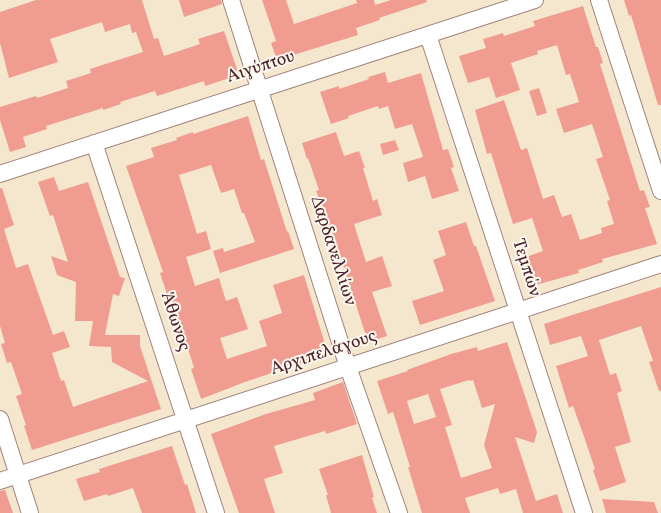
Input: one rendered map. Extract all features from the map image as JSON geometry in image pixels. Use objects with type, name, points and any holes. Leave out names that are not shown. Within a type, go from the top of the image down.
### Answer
[{"type":"street","name":"Δαρδανελλίων","points":[[231,0],[348,367],[399,513]]},
{"type":"street","name":"Αιγύπτου","points":[[0,174],[535,0]]},
{"type":"street","points":[[599,0],[661,191]]},
{"type":"street","name":"Τεμπών","points":[[428,35],[584,513]]},
{"type":"street","name":"Άθωνος","points":[[94,143],[216,513]]},
{"type":"street","name":"Αρχιπελάγους","points":[[0,481],[661,264]]},
{"type":"street","points":[[0,419],[30,513]]},
{"type":"building","points":[[36,0],[142,0],[154,39],[158,38],[164,56],[200,44],[198,39],[224,31],[239,75],[205,86],[204,81],[157,96],[155,91],[120,102],[121,104],[103,110],[103,108],[46,126],[47,129],[23,137],[26,147],[10,152],[0,120],[0,107],[68,88],[66,81],[91,73],[90,69],[143,52],[136,32],[132,33],[130,24],[105,32],[102,22],[50,39],[58,62],[9,78],[0,43],[0,12]]},
{"type":"building","points":[[179,0],[221,0],[222,4],[184,17]]},
{"type":"building","points":[[262,0],[286,0],[294,24],[357,3],[356,0],[374,0],[375,5],[391,0],[426,0],[427,2],[356,28],[358,35],[277,60],[271,43],[276,41]]},
{"type":"building","points":[[624,0],[661,0],[661,105],[658,105],[631,15],[629,16]]},
{"type":"building","points":[[583,6],[603,63],[600,64],[640,191],[644,190],[650,207],[645,208],[657,244],[602,259],[603,262],[578,270],[579,273],[532,286],[523,258],[543,251],[532,218],[513,224],[491,153],[487,154],[475,110],[504,100],[521,150],[527,148],[543,199],[554,195],[562,217],[571,214],[580,240],[602,233],[601,228],[614,224],[607,201],[610,200],[596,159],[603,157],[592,124],[564,133],[556,109],[579,102],[570,74],[566,75],[557,45],[537,51],[538,54],[511,63],[520,90],[496,98],[489,77],[468,83],[459,56],[486,48],[483,39],[503,33],[504,36],[535,26],[533,21]]},
{"type":"building","points":[[385,72],[388,83],[421,73],[443,150],[448,149],[454,167],[451,168],[459,191],[432,199],[425,176],[408,182],[403,163],[423,157],[412,124],[395,129],[388,106],[379,109],[378,106],[331,124],[320,92],[339,86],[339,89]]},
{"type":"building","points":[[539,88],[547,113],[537,116],[529,91]]},
{"type":"building","points":[[248,116],[261,160],[264,159],[294,249],[220,273],[213,251],[223,248],[224,252],[255,242],[234,189],[221,193],[211,165],[179,175],[197,234],[206,231],[211,249],[186,257],[195,286],[219,278],[226,301],[237,297],[248,329],[220,338],[227,359],[267,346],[259,321],[282,313],[273,285],[304,275],[328,354],[201,399],[191,369],[194,368],[177,314],[174,315],[160,273],[163,272],[126,166],[154,157],[151,148],[177,140],[176,138],[193,132],[193,134]]},
{"type":"building","points":[[336,132],[344,156],[359,151],[373,201],[377,199],[382,215],[354,224],[366,262],[382,256],[392,286],[372,292],[387,336],[368,342],[332,231],[316,191],[319,190],[302,143]]},
{"type":"building","points":[[395,140],[399,150],[383,155],[380,144]]},
{"type":"building","points":[[54,177],[59,191],[88,182],[120,277],[125,278],[119,296],[113,294],[105,335],[140,335],[140,346],[161,409],[32,450],[16,396],[22,394],[11,362],[7,363],[1,344],[5,343],[0,326],[0,188],[2,188],[14,225],[4,229],[16,268],[28,264],[53,335],[64,331],[70,347],[52,353],[61,381],[64,380],[73,407],[148,381],[112,362],[111,347],[89,346],[93,321],[75,321],[76,282],[57,275],[51,256],[68,262],[53,215],[50,216],[38,182]]},
{"type":"building","points":[[466,222],[495,301],[420,325],[412,301],[444,291],[433,260],[446,255],[438,231]]},
{"type":"building","points":[[661,287],[661,391],[659,391],[649,362],[653,361],[641,326],[599,340],[610,375],[616,373],[622,391],[617,393],[631,442],[615,447],[626,482],[600,491],[593,470],[595,469],[582,431],[573,406],[569,408],[556,366],[588,356],[581,336],[550,345],[544,324]]},
{"type":"building","points":[[507,342],[537,432],[534,443],[515,437],[536,501],[557,494],[563,513],[523,513],[516,489],[500,494],[498,488],[465,498],[470,513],[422,513],[393,412],[388,414],[377,381],[451,354],[477,347],[478,351]],"holes":[[[473,380],[482,408],[495,404],[484,445],[492,468],[461,478],[445,427],[452,425],[440,389]],[[428,394],[436,417],[414,424],[407,401]]]},
{"type":"building","points":[[343,382],[357,424],[326,434],[325,431],[274,446],[283,473],[264,479],[275,513],[239,513],[211,434],[266,414],[315,400],[313,393]]},
{"type":"building","points":[[172,446],[196,513],[142,513],[133,488],[84,501],[76,479],[100,472],[99,469]]},
{"type":"building","points":[[362,455],[377,513],[331,513],[326,495],[328,495],[319,469]]},
{"type":"building","points":[[5,490],[13,513],[0,513],[0,491]]},
{"type":"building","points":[[602,499],[654,502],[658,513],[606,513]]}]
